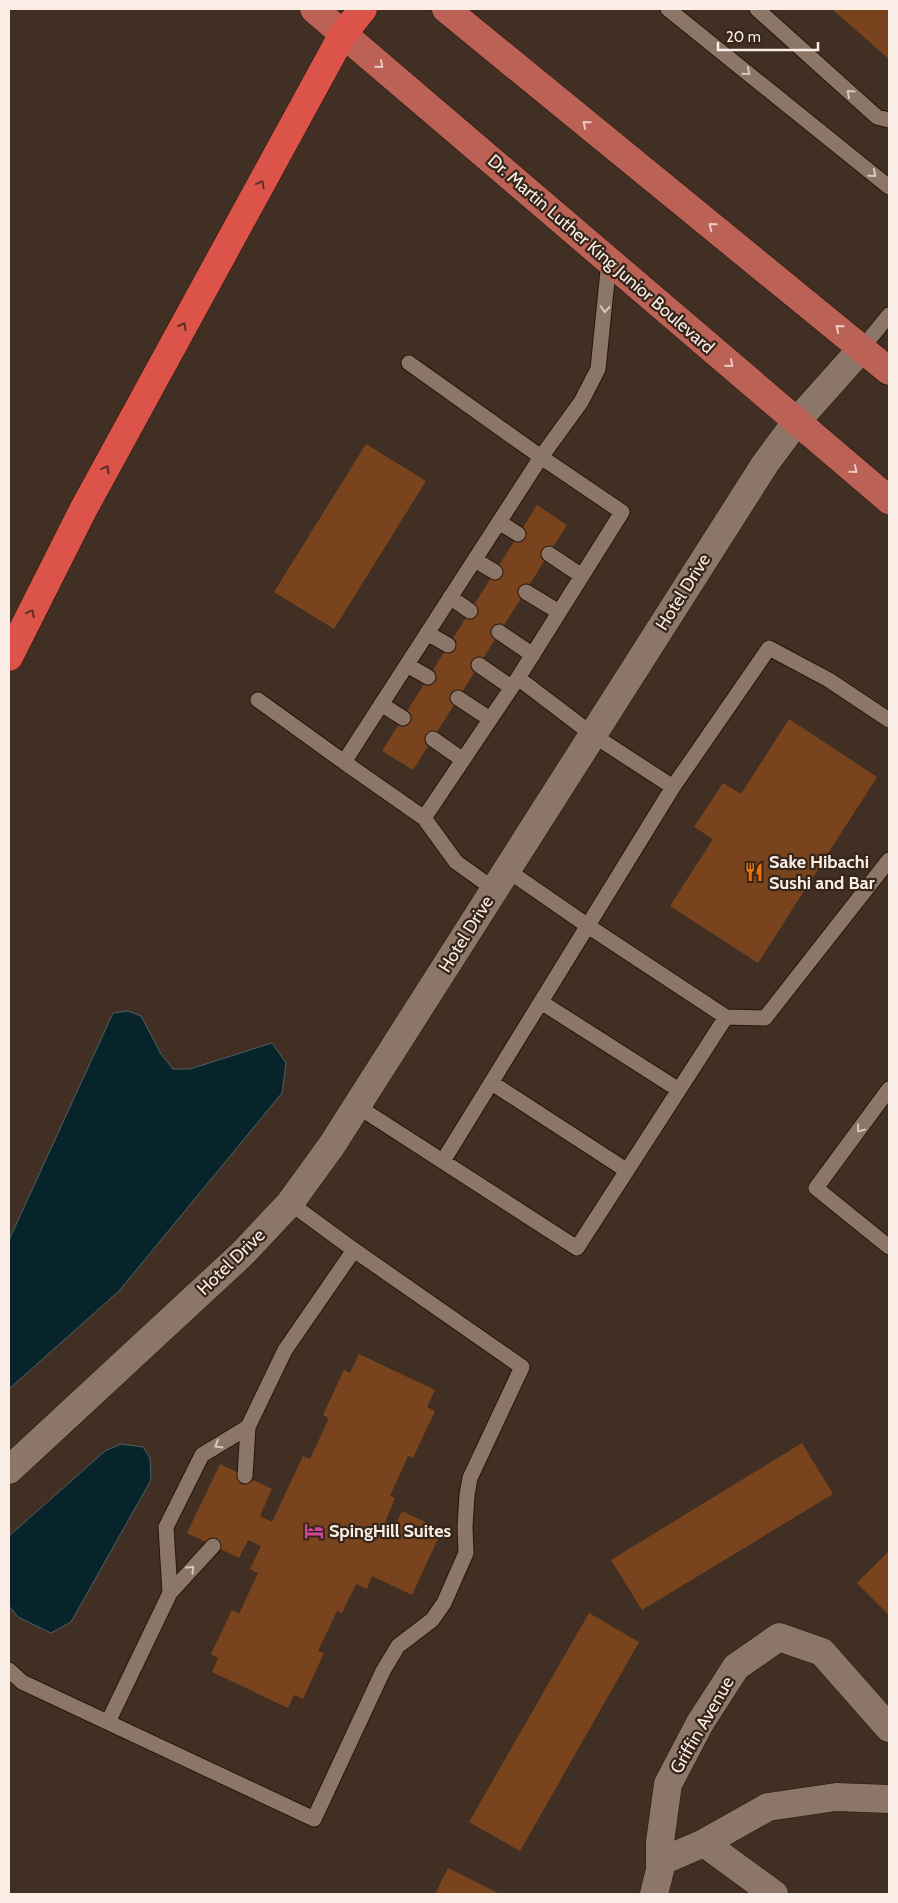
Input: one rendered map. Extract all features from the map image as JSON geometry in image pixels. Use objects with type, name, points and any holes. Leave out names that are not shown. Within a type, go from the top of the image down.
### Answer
[{"type":"highway","points":[[9,657],[83,510],[343,34],[363,9]]},
{"type":"main road","name":"Dr. Martin Luther King Junior Boulevard","points":[[314,9],[889,500]]},
{"type":"main road","points":[[446,9],[889,371]]},
{"type":"street","name":"Hotel Drive","points":[[9,1470],[242,1254],[290,1203],[332,1145],[765,464],[797,421],[863,348]]},
{"type":"street","name":"Griffin Avenue","points":[[654,1894],[660,1870],[660,1842],[668,1784],[700,1723],[736,1667],[779,1637],[822,1652],[889,1728]]},
{"type":"street","points":[[660,1862],[704,1843],[768,1807],[836,1797],[889,1799]]},
{"type":"street","points":[[704,1843],[774,1894]]},
{"type":"lane","points":[[668,9],[889,187]]},
{"type":"lane","points":[[757,9],[877,118],[889,120]]},
{"type":"lane","points":[[344,762],[541,457],[581,402],[598,369],[609,261]]},
{"type":"lane","points":[[863,348],[889,316]]},
{"type":"lane","points":[[409,363],[622,512],[533,655],[424,818]]},
{"type":"lane","points":[[500,522],[518,534]]},
{"type":"lane","points":[[549,554],[582,576]]},
{"type":"lane","points":[[475,560],[495,572]]},
{"type":"lane","points":[[526,592],[559,612]]},
{"type":"lane","points":[[450,597],[470,611]]},
{"type":"lane","points":[[499,632],[533,655]]},
{"type":"lane","points":[[427,633],[448,645]]},
{"type":"lane","points":[[443,1161],[674,787],[769,648],[829,680],[889,720]]},
{"type":"lane","points":[[407,665],[428,677]]},
{"type":"lane","points":[[479,665],[514,683],[674,787]]},
{"type":"lane","points":[[458,698],[490,720]]},
{"type":"lane","points":[[258,700],[424,818],[456,862],[501,880],[588,926],[726,1017],[765,1018],[889,860]]},
{"type":"lane","points":[[382,704],[403,718]]},
{"type":"lane","points":[[433,738],[463,760]]},
{"type":"lane","points":[[541,1002],[679,1090]]},
{"type":"lane","points":[[357,1106],[577,1248],[726,1017]]},
{"type":"lane","points":[[492,1083],[626,1170]]},
{"type":"lane","points":[[889,1090],[816,1188],[889,1247]]},
{"type":"lane","points":[[9,1670],[22,1682],[314,1819],[383,1671],[398,1646],[432,1620],[444,1603],[466,1553],[466,1511],[470,1478],[522,1367],[290,1203]]},
{"type":"lane","points":[[246,1476],[248,1427],[285,1350],[354,1250]]},
{"type":"lane","points":[[170,1593],[166,1527],[202,1455],[248,1427]]},
{"type":"lane","points":[[108,1722],[170,1593],[213,1546]]},
{"type":"water","points":[[128,1011],[141,1016],[161,1054],[173,1069],[190,1069],[272,1043],[286,1063],[282,1093],[119,1291],[9,1389],[9,1240],[113,1013]]},
{"type":"water","points":[[121,1444],[143,1447],[150,1458],[151,1480],[71,1622],[51,1633],[18,1617],[9,1606],[9,1536],[105,1451]]},
{"type":"building","points":[[832,9],[889,9],[889,59]]},
{"type":"building","points":[[366,444],[426,481],[334,629],[274,592]]},
{"type":"building","points":[[537,505],[567,525],[413,770],[382,751]]},
{"type":"building","name":"Sake Hibachi Sushi and Bar","points":[[789,719],[877,777],[758,963],[670,906],[713,839],[694,827],[723,783],[741,794]]},
{"type":"building","name":"SpingHill Suites","points":[[359,1354],[435,1390],[427,1407],[435,1411],[413,1458],[408,1456],[390,1496],[395,1498],[385,1522],[395,1526],[402,1511],[442,1530],[412,1595],[372,1576],[367,1589],[356,1584],[342,1613],[337,1611],[318,1651],[324,1653],[303,1699],[294,1695],[288,1708],[212,1672],[218,1658],[211,1654],[232,1610],[239,1614],[258,1573],[250,1569],[261,1546],[248,1540],[239,1558],[187,1533],[220,1464],[272,1489],[260,1516],[272,1522],[303,1456],[310,1459],[329,1418],[323,1415],[344,1370],[350,1373]]},
{"type":"building","points":[[802,1443],[833,1494],[642,1610],[611,1560]]},
{"type":"building","points":[[889,1551],[889,1615],[857,1583]]},
{"type":"building","points":[[589,1613],[639,1642],[520,1851],[469,1822]]},
{"type":"building","points":[[448,1868],[500,1894],[435,1894]]},
{"type":"place","name":"Sake Hibachi Sushi and Bar","points":[[754,872]]},
{"type":"place","name":"SpingHill Suites","points":[[314,1531]]}]
